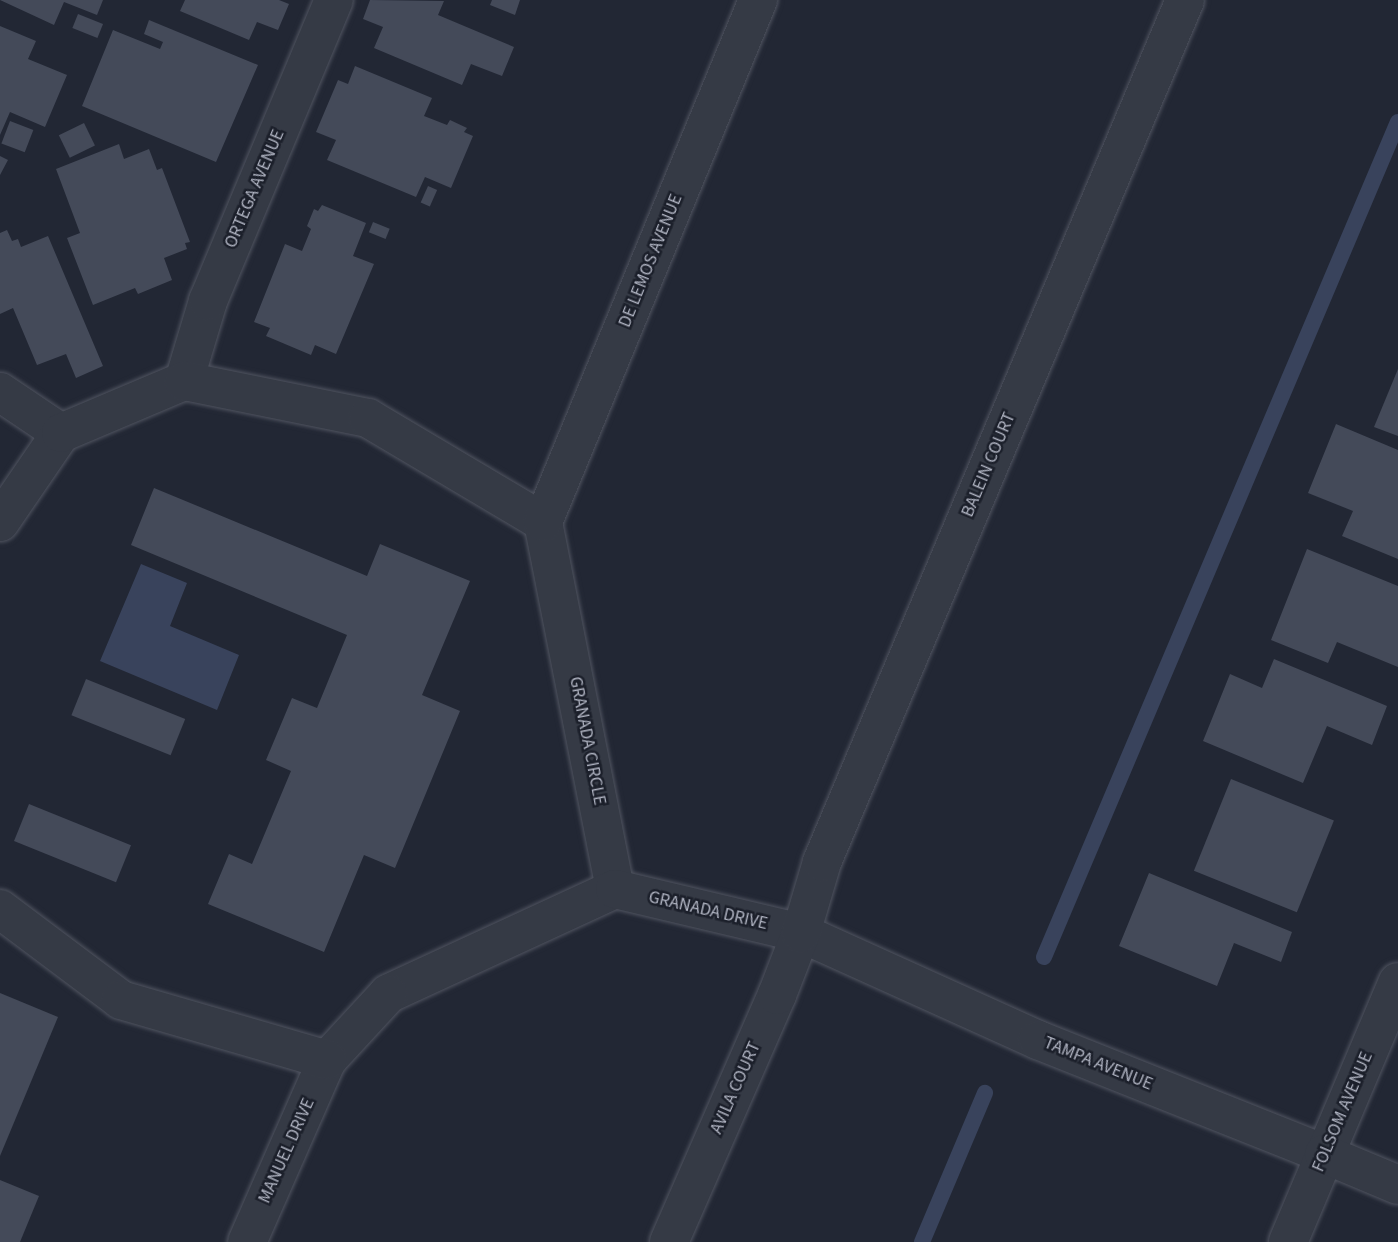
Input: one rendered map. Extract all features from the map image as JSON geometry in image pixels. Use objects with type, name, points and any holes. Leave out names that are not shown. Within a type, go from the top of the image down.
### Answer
[{"type":"street","name":"ORTEGA AVENUE","points":[[184,380],[208,301],[334,0]]},
{"type":"street","name":"DE LEMOS AVENUE","points":[[543,522],[758,0]]},
{"type":"street","name":"BALEIN COURT","points":[[801,933],[822,862],[1185,0]]},
{"type":"street","points":[[0,522],[61,433],[184,380],[368,418],[543,522]]},
{"type":"street","points":[[0,391],[61,433]]},
{"type":"street","name":"GRANADA CIRCLE","points":[[543,522],[615,889]]},
{"type":"street","points":[[0,909],[121,1000],[327,1060],[388,994],[615,889]]},
{"type":"street","name":"GRANADA DRIVE","points":[[615,889],[801,933]]},
{"type":"street","name":"TAMPA AVENUE","points":[[801,933],[1038,1040],[1398,1185]]},
{"type":"street","name":"AVILA COURT","points":[[669,1242],[801,933]]},
{"type":"street","name":"FOLSOM AVENUE","points":[[1288,1242],[1398,982]]},
{"type":"street","name":"MANUEL DRIVE","points":[[247,1242],[327,1060]]},
{"type":"water","points":[[141,564],[187,583],[170,626],[239,655],[217,710],[100,661]]},
{"type":"building","points":[[0,0],[103,0],[97,15],[64,2],[54,25]]},
{"type":"building","points":[[185,0],[279,0],[289,4],[278,30],[257,22],[249,40],[180,11]]},
{"type":"building","points":[[370,0],[444,1],[438,15],[514,47],[502,76],[471,64],[462,85],[374,48],[383,27],[363,19]]},
{"type":"building","points":[[492,0],[520,0],[515,15],[490,5]]},
{"type":"building","points":[[78,14],[103,24],[97,38],[72,28]]},
{"type":"building","points":[[149,20],[258,65],[216,162],[82,106],[113,30],[160,49],[163,42],[144,34]]},
{"type":"building","points":[[0,26],[36,41],[28,59],[67,75],[45,127],[10,112],[0,135]]},
{"type":"building","points":[[355,66],[432,98],[424,116],[447,125],[450,120],[467,128],[464,132],[473,136],[451,188],[425,177],[416,197],[327,160],[336,140],[316,132],[338,80],[348,84]]},
{"type":"building","points":[[10,121],[33,130],[25,152],[1,143]]},
{"type":"building","points":[[84,123],[95,145],[70,158],[59,135]]},
{"type":"building","points":[[119,144],[124,159],[149,149],[157,170],[162,168],[190,242],[185,243],[187,249],[164,258],[172,280],[138,294],[135,288],[93,305],[67,238],[80,233],[56,169]]},
{"type":"building","points":[[0,156],[8,160],[0,175]]},
{"type":"building","points":[[428,186],[437,190],[430,207],[421,202]]},
{"type":"building","points":[[322,205],[366,223],[353,256],[374,264],[336,354],[315,345],[311,355],[266,336],[270,328],[254,322],[285,244],[302,251],[311,229],[307,226],[314,209],[318,211]]},
{"type":"building","points":[[373,222],[390,229],[386,239],[369,232]]},
{"type":"building","points":[[7,230],[12,241],[18,239],[21,247],[48,236],[103,366],[76,378],[66,354],[37,365],[13,308],[0,314],[0,233]]},
{"type":"building","points":[[1398,369],[1398,436],[1374,427]]},
{"type":"building","points":[[1336,424],[1398,450],[1398,559],[1342,536],[1353,511],[1308,493]]},
{"type":"building","points":[[154,488],[367,576],[380,544],[470,581],[422,695],[460,711],[395,868],[364,855],[324,952],[208,904],[229,854],[252,864],[291,771],[266,760],[292,698],[317,708],[347,635],[131,545]]},
{"type":"building","points":[[1307,549],[1398,586],[1398,667],[1337,642],[1328,663],[1271,640]]},
{"type":"building","points":[[1274,659],[1387,706],[1372,745],[1327,726],[1303,783],[1203,741],[1230,674],[1262,688]]},
{"type":"building","points":[[86,679],[185,719],[171,755],[71,715]]},
{"type":"building","points":[[1231,779],[1334,821],[1297,912],[1194,871]]},
{"type":"building","points":[[29,804],[131,845],[116,882],[14,841]]},
{"type":"building","points":[[1149,873],[1292,932],[1281,962],[1234,943],[1217,986],[1119,946]]},
{"type":"building","points":[[0,993],[58,1017],[0,1156]]},
{"type":"building","points":[[0,1180],[39,1196],[20,1242],[0,1242]]},
{"type":"waterway","points":[[1044,957],[1398,122]]},
{"type":"waterway","points":[[922,1242],[985,1093]]}]
